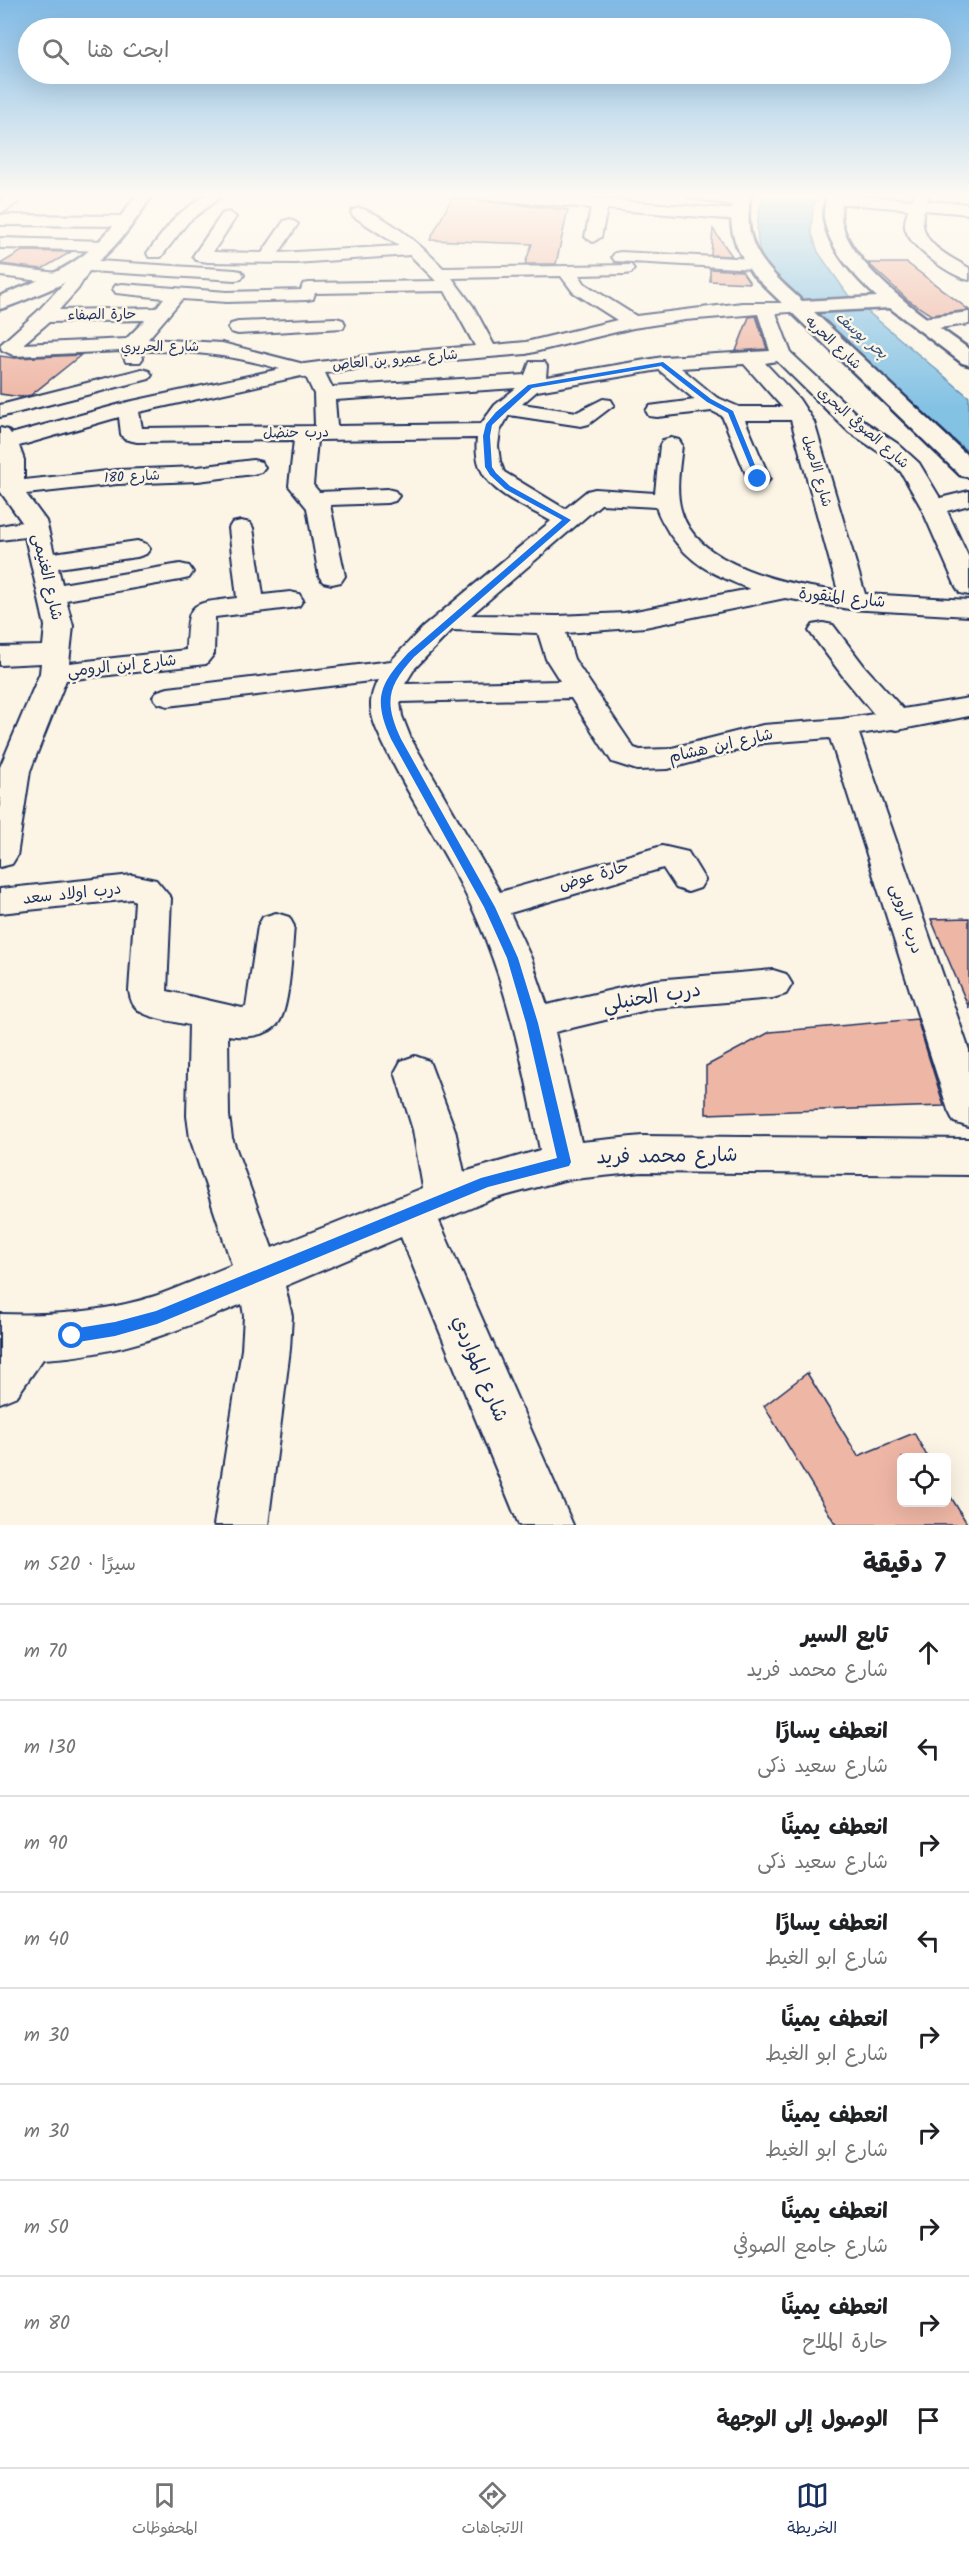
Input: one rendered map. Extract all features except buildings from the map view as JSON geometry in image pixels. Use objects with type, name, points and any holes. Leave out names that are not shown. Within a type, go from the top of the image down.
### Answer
[{"type":"street","points":[[0,303],[20,294],[60,282],[83,266],[234,279],[239,265]]},
{"type":"street","points":[[307,296],[315,265]]},
{"type":"street","points":[[431,265],[445,280],[476,326],[486,352]]},
{"type":"street","points":[[0,272],[101,287],[176,294],[265,298],[307,296],[605,265]]},
{"type":"street","name":"شارع الحريه","points":[[755,265],[802,307],[969,470]]},
{"type":"street","points":[[855,265],[885,302],[965,353]]},
{"type":"street","points":[[954,265],[969,275]]},
{"type":"street","points":[[566,270],[579,288],[633,322]]},
{"type":"street","points":[[44,316],[60,282]]},
{"type":"street","points":[[0,291],[20,294]]},
{"type":"street","points":[[167,399],[137,370],[130,346],[161,314],[176,294]]},
{"type":"street","points":[[214,348],[238,328],[265,298]]},
{"type":"street","points":[[802,307],[885,302]]},
{"type":"street","name":"شارع عمرو بن العاص","points":[[2,440],[128,408],[303,370],[380,360],[526,348],[633,322],[713,311],[802,307]]},
{"type":"street","name":"شارع الصوفي البحرى","points":[[765,308],[777,346],[783,356],[857,427],[902,458],[911,468],[933,507],[969,587]]},
{"type":"street","name":"حارة الصفاء","points":[[44,316],[161,314]]},
{"type":"street","name":"شارع الحريري","points":[[44,316],[10,345],[10,348],[15,350],[177,345],[214,348],[303,370]]},
{"type":"street","points":[[922,324],[969,318]]},
{"type":"street","points":[[238,328],[336,324]]},
{"type":"street","points":[[526,348],[537,364],[532,383],[493,419],[487,431],[487,460],[493,474],[508,487],[567,520]]},
{"type":"street","points":[[324,394],[441,386],[532,383],[663,363],[783,356]]},
{"type":"street","name":"شارع الاصيل","points":[[749,358],[798,413],[807,432],[854,601]]},
{"type":"street","points":[[663,363],[724,409],[758,479]]},
{"type":"street","points":[[303,370],[316,375],[324,394],[301,486],[319,507],[332,576]]},
{"type":"street","points":[[0,411],[142,375]]},
{"type":"street","points":[[440,431],[441,386]]},
{"type":"street","points":[[505,408],[581,418],[603,405]]},
{"type":"street","name":"درب حنضل","points":[[128,408],[132,433],[135,435],[487,431]]},
{"type":"street","points":[[564,1162],[532,1023],[512,958],[490,907],[385,716],[392,681],[447,622],[598,495],[666,501],[667,423],[724,409],[798,413]]},
{"type":"street","points":[[2,440],[13,460],[11,488]]},
{"type":"street","points":[[117,477],[125,446]]},
{"type":"street","name":"شارع 180","points":[[11,488],[117,477],[186,475],[253,467]]},
{"type":"street","name":"شارع الغنيمى","points":[[0,856],[11,787],[10,756],[56,664],[59,626],[34,521],[11,488]]},
{"type":"street","points":[[311,499],[387,496]]},
{"type":"street","points":[[933,507],[969,498]]},
{"type":"street","name":"شارع المنقورة","points":[[666,501],[671,517],[693,549],[731,573],[783,591],[831,600],[969,608]]},
{"type":"street","points":[[0,532],[36,528]]},
{"type":"street","points":[[242,528],[251,604]]},
{"type":"street","points":[[45,562],[137,549]]},
{"type":"street","points":[[52,594],[180,572]]},
{"type":"street","points":[[447,622],[551,626],[646,618],[783,591]]},
{"type":"street","name":"شارع ابن الرومي","points":[[56,664],[196,658],[200,654],[202,613],[210,609],[290,600]]},
{"type":"street","name":"شارع ابن هشام","points":[[551,626],[554,645],[579,689],[623,754],[633,760],[684,756],[763,734],[897,721],[969,707]]},
{"type":"street","points":[[824,631],[855,673],[897,721]]},
{"type":"street","points":[[0,656],[56,664]]},
{"type":"street","points":[[168,697],[392,681],[579,689]]},
{"type":"street","name":"درب الروبى","points":[[842,728],[969,1110]]},
{"type":"street","name":"حارة عوض","points":[[490,907],[662,856],[679,861],[688,880]]},
{"type":"street","name":"درب اولاد سعد","points":[[0,901],[144,888],[153,898],[148,991],[150,999],[158,1003],[243,1023],[259,1019],[265,1013],[276,926]]},
{"type":"street","name":"درب الحنبلي","points":[[532,1023],[655,994],[773,984]]},
{"type":"street","points":[[209,1015],[208,1116],[211,1138],[259,1275],[268,1316],[266,1349],[241,1525]]},
{"type":"street","name":"شارع المواردي","points":[[415,1072],[434,1130],[430,1205],[546,1525]]},
{"type":"street","name":"شارع محمد فريد","points":[[15,1336],[72,1336],[115,1329],[157,1317],[486,1182],[564,1162],[642,1154],[969,1157]]},
{"type":"street","points":[[0,1379],[15,1336]]},
{"type":"water","name":"بحر يوسف","points":[[767,265],[827,265],[848,295],[969,397],[969,453],[853,350]]},
{"type":"route","points":[[72,1336],[115,1329],[157,1317],[486,1182],[525,1170],[564,1162],[532,1023],[512,958],[490,907],[385,716],[386,693],[398,669],[411,655],[567,520],[499,481],[487,460],[486,436],[489,424],[498,413],[530,386],[663,363],[709,401],[731,412],[740,429],[758,479]]}]
